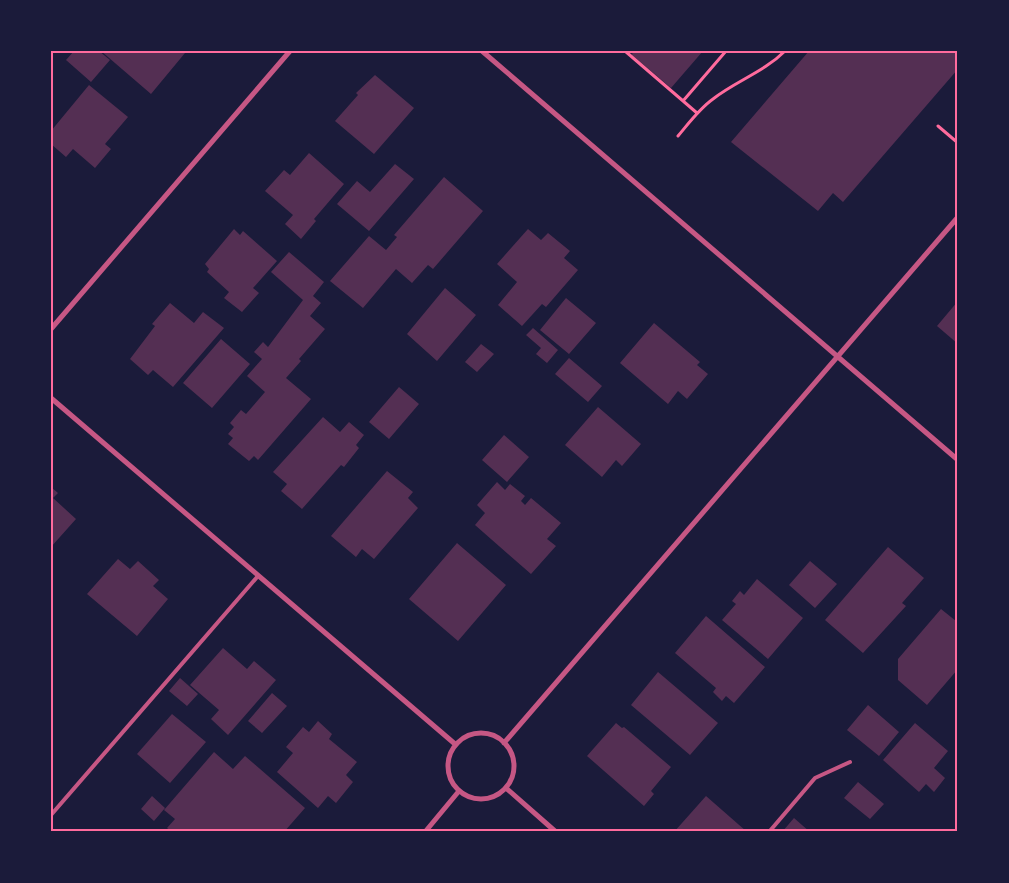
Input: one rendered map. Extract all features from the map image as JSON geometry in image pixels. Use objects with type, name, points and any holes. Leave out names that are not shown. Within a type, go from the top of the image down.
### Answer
[{"type":"street","points":[[51,329],[290,51]]},
{"type":"street","points":[[482,51],[958,460]]},
{"type":"street","points":[[504,743],[958,217]]},
{"type":"street","points":[[51,398],[455,744]]},
{"type":"street","points":[[474,734],[490,735],[504,743],[513,760],[514,770],[506,788],[489,799],[468,797],[459,791],[448,774],[450,753],[455,744],[474,734]]},
{"type":"street","points":[[506,788],[556,832]]},
{"type":"street","points":[[425,832],[459,791]]},
{"type":"lane","points":[[51,815],[258,576]]},
{"type":"lane","points":[[769,832],[815,778],[850,762]]},
{"type":"path","points":[[625,51],[697,114]]},
{"type":"path","points":[[683,101],[726,51]]},
{"type":"path","points":[[678,136],[713,98],[758,72],[785,51]]},
{"type":"path","points":[[938,126],[958,143]]},
{"type":"building","points":[[74,51],[99,51],[110,60],[91,82],[66,60]]},
{"type":"building","points":[[101,51],[183,51],[185,53],[151,94]]},
{"type":"building","points":[[633,51],[703,51],[671,88],[632,55]]},
{"type":"building","points":[[809,51],[958,51],[958,69],[843,202],[833,193],[818,211],[731,142]]},
{"type":"building","points":[[375,75],[414,108],[374,154],[335,121],[358,95],[356,93]]},
{"type":"building","points":[[89,85],[128,117],[105,144],[111,149],[95,168],[73,149],[66,157],[51,144],[51,131]]},
{"type":"building","points":[[309,153],[344,184],[314,219],[316,221],[301,239],[285,224],[293,215],[265,191],[284,170],[290,175]]},
{"type":"building","points":[[395,164],[414,179],[369,231],[337,204],[357,181],[370,192]]},
{"type":"building","points":[[444,177],[483,211],[433,269],[428,265],[412,283],[396,269],[363,308],[330,281],[369,236],[386,250],[397,237],[394,235]]},
{"type":"building","points":[[234,229],[240,235],[243,231],[277,261],[253,288],[259,293],[242,312],[224,298],[229,292],[207,272],[209,269],[205,264]]},
{"type":"building","points":[[528,229],[541,240],[548,233],[570,251],[564,258],[578,270],[546,307],[542,304],[522,326],[498,305],[517,282],[497,264]]},
{"type":"building","points":[[289,252],[324,282],[313,296],[321,303],[310,316],[325,329],[299,359],[301,361],[286,378],[311,399],[258,460],[254,456],[249,461],[228,444],[233,438],[228,434],[234,427],[230,423],[241,410],[246,414],[265,392],[247,376],[262,359],[254,352],[263,342],[268,347],[303,300],[271,272]]},
{"type":"building","points":[[445,288],[476,315],[437,361],[407,334]]},
{"type":"building","points":[[566,298],[596,323],[569,354],[540,330]]},
{"type":"building","points":[[958,301],[958,344],[937,326]]},
{"type":"building","points":[[170,303],[194,323],[203,312],[224,328],[173,387],[153,370],[148,375],[130,359],[155,326],[152,324]]},
{"type":"building","points":[[654,323],[700,362],[697,365],[708,374],[687,399],[678,391],[668,404],[620,363]]},
{"type":"building","points":[[533,328],[558,350],[547,363],[536,354],[541,348],[526,335]]},
{"type":"building","points":[[221,339],[250,364],[212,408],[183,383]]},
{"type":"building","points":[[481,344],[494,354],[477,372],[465,362]]},
{"type":"building","points":[[569,358],[602,386],[588,402],[555,374]]},
{"type":"building","points":[[399,387],[419,404],[389,439],[369,422]]},
{"type":"building","points":[[598,407],[641,444],[622,466],[616,460],[602,477],[565,445]]},
{"type":"building","points":[[323,417],[340,432],[349,422],[364,435],[356,445],[359,448],[344,467],[341,465],[302,509],[281,491],[287,484],[273,472]]},
{"type":"building","points":[[504,435],[529,457],[507,482],[482,460]]},
{"type":"building","points":[[387,471],[413,492],[408,498],[418,508],[374,559],[362,549],[356,557],[331,536]]},
{"type":"building","points":[[497,482],[505,490],[510,484],[525,496],[521,501],[525,505],[531,498],[561,523],[547,539],[556,546],[531,574],[475,525],[485,513],[477,505]]},
{"type":"building","points":[[51,487],[58,493],[53,498],[76,519],[51,547]]},
{"type":"building","points":[[457,543],[506,585],[458,641],[409,599]]},
{"type":"building","points":[[888,547],[924,578],[902,603],[906,606],[863,653],[825,620]]},
{"type":"building","points":[[118,559],[130,569],[138,561],[159,580],[153,586],[168,599],[137,636],[87,594]]},
{"type":"building","points":[[810,561],[837,584],[815,608],[789,585]]},
{"type":"building","points":[[757,579],[803,618],[768,659],[722,620],[736,604],[732,601],[740,591],[744,595]]},
{"type":"building","points":[[941,609],[956,621],[958,619],[958,669],[927,705],[898,680],[898,659]]},
{"type":"building","points":[[706,616],[765,667],[734,703],[726,696],[722,701],[713,692],[716,688],[675,653]]},
{"type":"building","points":[[223,648],[247,669],[254,661],[276,680],[228,735],[211,719],[219,710],[190,685]]},
{"type":"building","points":[[658,672],[718,723],[690,755],[631,705]]},
{"type":"building","points":[[180,678],[198,694],[187,706],[169,691]]},
{"type":"building","points":[[272,693],[287,706],[262,733],[248,721]]},
{"type":"building","points":[[868,705],[899,732],[879,756],[847,730]]},
{"type":"building","points":[[172,714],[206,742],[170,783],[137,754]]},
{"type":"building","points":[[318,721],[332,734],[329,739],[357,762],[346,775],[353,782],[336,803],[328,796],[318,808],[277,772],[293,753],[286,747],[303,727],[309,732]]},
{"type":"building","points":[[616,723],[622,728],[624,727],[671,767],[651,791],[654,794],[644,806],[587,756]]},
{"type":"building","points":[[915,723],[948,751],[934,768],[945,778],[934,792],[926,784],[919,792],[883,760]]},
{"type":"building","points":[[214,752],[233,769],[245,756],[305,808],[284,832],[172,832],[167,828],[175,819],[164,810]]},
{"type":"building","points":[[858,782],[884,804],[870,819],[844,798]]},
{"type":"building","points":[[152,796],[165,808],[154,821],[141,809]]},
{"type":"building","points":[[706,796],[746,831],[674,832]]},
{"type":"building","points":[[794,818],[810,832],[782,832]]}]
